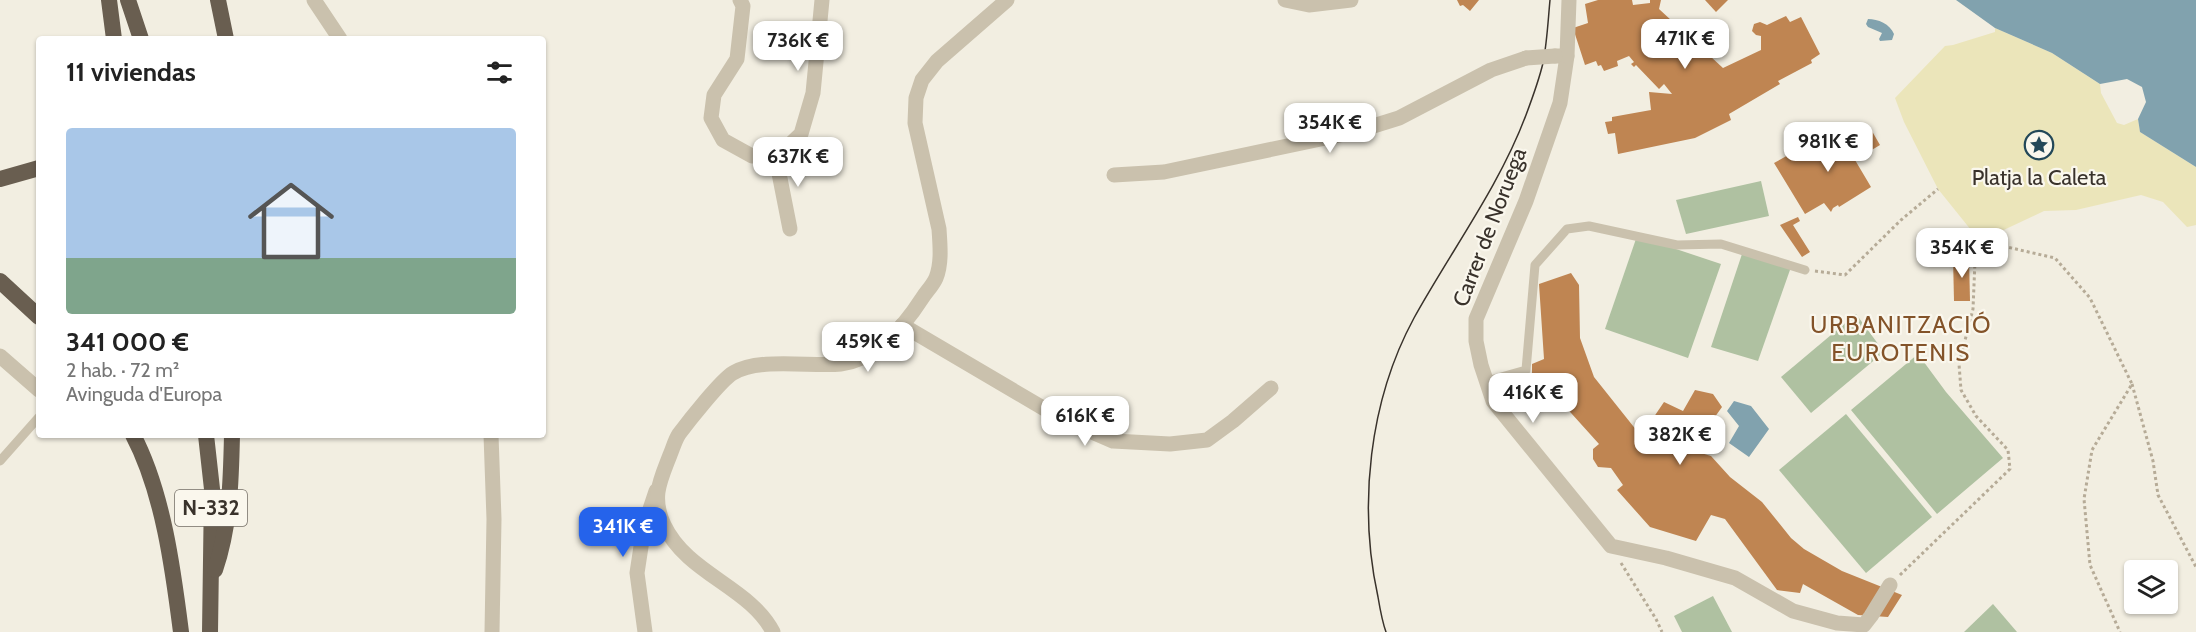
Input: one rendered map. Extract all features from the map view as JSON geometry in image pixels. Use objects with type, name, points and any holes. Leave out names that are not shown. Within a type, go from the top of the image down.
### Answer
[{"type":"highway","points":[[109,0],[114,36]]},
{"type":"highway","points":[[128,0],[140,36]]},
{"type":"highway","points":[[218,0],[225,36]]},
{"type":"highway","points":[[0,179],[36,169]]},
{"type":"highway","points":[[0,281],[36,314]]},
{"type":"highway","points":[[135,438],[153,483],[173,574],[181,632]]},
{"type":"highway","name":"N-332","points":[[206,438],[212,489],[210,632]]},
{"type":"highway","points":[[210,582],[221,553],[230,503],[232,438]]},
{"type":"street","points":[[314,0],[338,36]]},
{"type":"street","points":[[740,0],[743,6],[737,60],[714,95],[711,118],[723,140],[752,156],[783,152],[801,134],[813,93],[822,0]]},
{"type":"street","points":[[645,632],[637,573],[644,528],[678,436],[733,373],[762,365],[842,364],[857,360],[872,352],[902,325],[935,279],[940,246],[939,229],[915,123],[916,98],[922,80],[937,61],[1007,0]]},
{"type":"street","points":[[1285,0],[1309,5],[1351,0]]},
{"type":"street","name":"Carrer de Noruega","points":[[1569,0],[1561,56],[1560,103],[1526,201],[1476,320],[1476,341],[1493,401],[1611,546]]},
{"type":"street","points":[[1114,175],[1164,172],[1354,132],[1399,118],[1491,69],[1526,58],[1561,56]]},
{"type":"street","points":[[775,153],[790,229]]},
{"type":"street","points":[[902,325],[1060,418],[1113,441],[1170,444],[1207,440],[1271,388]]},
{"type":"street","points":[[0,356],[36,387]]},
{"type":"street","points":[[491,438],[494,519],[492,632]]},
{"type":"street","points":[[657,488],[663,523],[677,546],[692,561],[751,606],[773,632]]},
{"type":"street","points":[[1611,546],[1666,558],[1735,578],[1793,611],[1837,623],[1864,625],[1890,585]]},
{"type":"lane","points":[[1487,381],[1526,370],[1534,265],[1567,229],[1589,226],[1677,245],[1721,244],[1805,270]]},
{"type":"lane","points":[[0,461],[36,420]]},
{"type":"path","points":[[1805,270],[1845,275],[1901,220],[1938,189]]},
{"type":"path","points":[[1890,585],[2010,469],[2008,450],[1976,416],[1961,390],[1959,364],[1973,309],[1975,261],[1971,230],[2007,247],[2055,258],[2090,298],[2132,384],[2153,461],[2158,495],[2196,567]]},
{"type":"path","points":[[2120,632],[2090,565],[2084,499],[2092,450],[2132,384]]},
{"type":"path","points":[[1611,546],[1662,632]]},
{"type":"green space","points":[[1761,181],[1769,216],[1686,234],[1676,200]]},
{"type":"green space","points":[[1637,236],[1721,264],[1688,358],[1605,329]]},
{"type":"green space","points":[[1743,251],[1791,267],[1758,361],[1711,347]]},
{"type":"green space","points":[[1856,314],[1884,352],[1811,413],[1781,377]]},
{"type":"green space","points":[[1918,354],[1946,392],[2003,458],[1937,514],[1851,410]]},
{"type":"green space","points":[[1846,414],[1932,517],[1866,573],[1779,470]]},
{"type":"green space","points":[[1713,596],[1732,632],[1682,632],[1674,616]]},
{"type":"green space","points":[[1993,604],[2017,632],[1964,632]]},
{"type":"sand","name":"Platja la Caleta","points":[[1995,28],[2052,53],[2100,84],[2101,93],[2117,123],[2124,125],[2138,119],[2140,132],[2196,167],[2196,225],[2187,227],[2163,202],[2141,195],[2076,210],[2044,211],[1993,235],[1971,230],[1938,189],[1904,122],[1895,98],[1945,46],[1995,32]]},
{"type":"water","points":[[1956,0],[2196,0],[2196,167],[2140,132],[2138,119],[2146,102],[2142,87],[2127,79],[2100,84],[2052,53],[1995,28]]},
{"type":"water","points":[[1868,19],[1880,21],[1890,27],[1894,34],[1892,40],[1880,41],[1882,33],[1868,27],[1866,24]]},
{"type":"water","points":[[1734,401],[1751,406],[1769,429],[1749,457],[1729,443],[1739,426],[1727,411]]},
{"type":"building","points":[[1457,0],[1479,0],[1470,11],[1463,5],[1460,6]]},
{"type":"building","points":[[1598,0],[1632,0],[1633,5],[1650,3],[1650,0],[1661,0],[1659,9],[1723,68],[1761,50],[1761,36],[1752,31],[1754,24],[1760,22],[1767,25],[1786,16],[1790,22],[1801,17],[1820,54],[1811,60],[1812,63],[1778,81],[1780,84],[1729,114],[1731,120],[1695,138],[1618,154],[1615,133],[1608,134],[1605,122],[1612,121],[1612,117],[1651,110],[1649,92],[1672,94],[1664,84],[1659,89],[1636,65],[1634,67],[1631,64],[1634,62],[1629,56],[1617,61],[1618,66],[1604,71],[1596,61],[1585,65],[1573,28],[1588,23],[1585,4]]},
{"type":"building","points":[[1705,0],[1728,0],[1716,12]]},
{"type":"building","points":[[1869,126],[1880,145],[1855,160],[1871,187],[1839,207],[1838,205],[1833,208],[1831,212],[1824,203],[1805,214],[1774,163],[1810,143],[1818,157]]},
{"type":"building","points":[[1798,217],[1800,221],[1793,225],[1810,252],[1802,257],[1780,225]]},
{"type":"building","points":[[1953,257],[1969,257],[1970,301],[1954,301]]},
{"type":"building","points":[[1571,273],[1579,285],[1580,338],[1594,377],[1641,436],[1664,402],[1683,411],[1695,390],[1713,394],[1722,407],[1707,428],[1691,422],[1681,437],[1691,450],[1711,456],[1730,477],[1762,502],[1791,538],[1804,549],[1842,571],[1902,595],[1888,617],[1858,615],[1803,584],[1800,593],[1777,590],[1725,519],[1711,515],[1696,541],[1650,527],[1617,490],[1623,485],[1611,468],[1598,467],[1593,459],[1593,449],[1599,444],[1544,383],[1532,376],[1532,364],[1544,359],[1539,284]]},
{"type":"tram line","points":[[1386,632],[1372,562],[1369,491],[1372,454],[1387,384],[1414,318],[1488,193],[1515,142],[1543,63],[1550,0]]},
{"type":"place","name":"Platja la Caleta","points":[[2039,145]]},
{"type":"district","name":"URBANITZACIÓ EUROTENIS","points":[[1901,339]]}]
